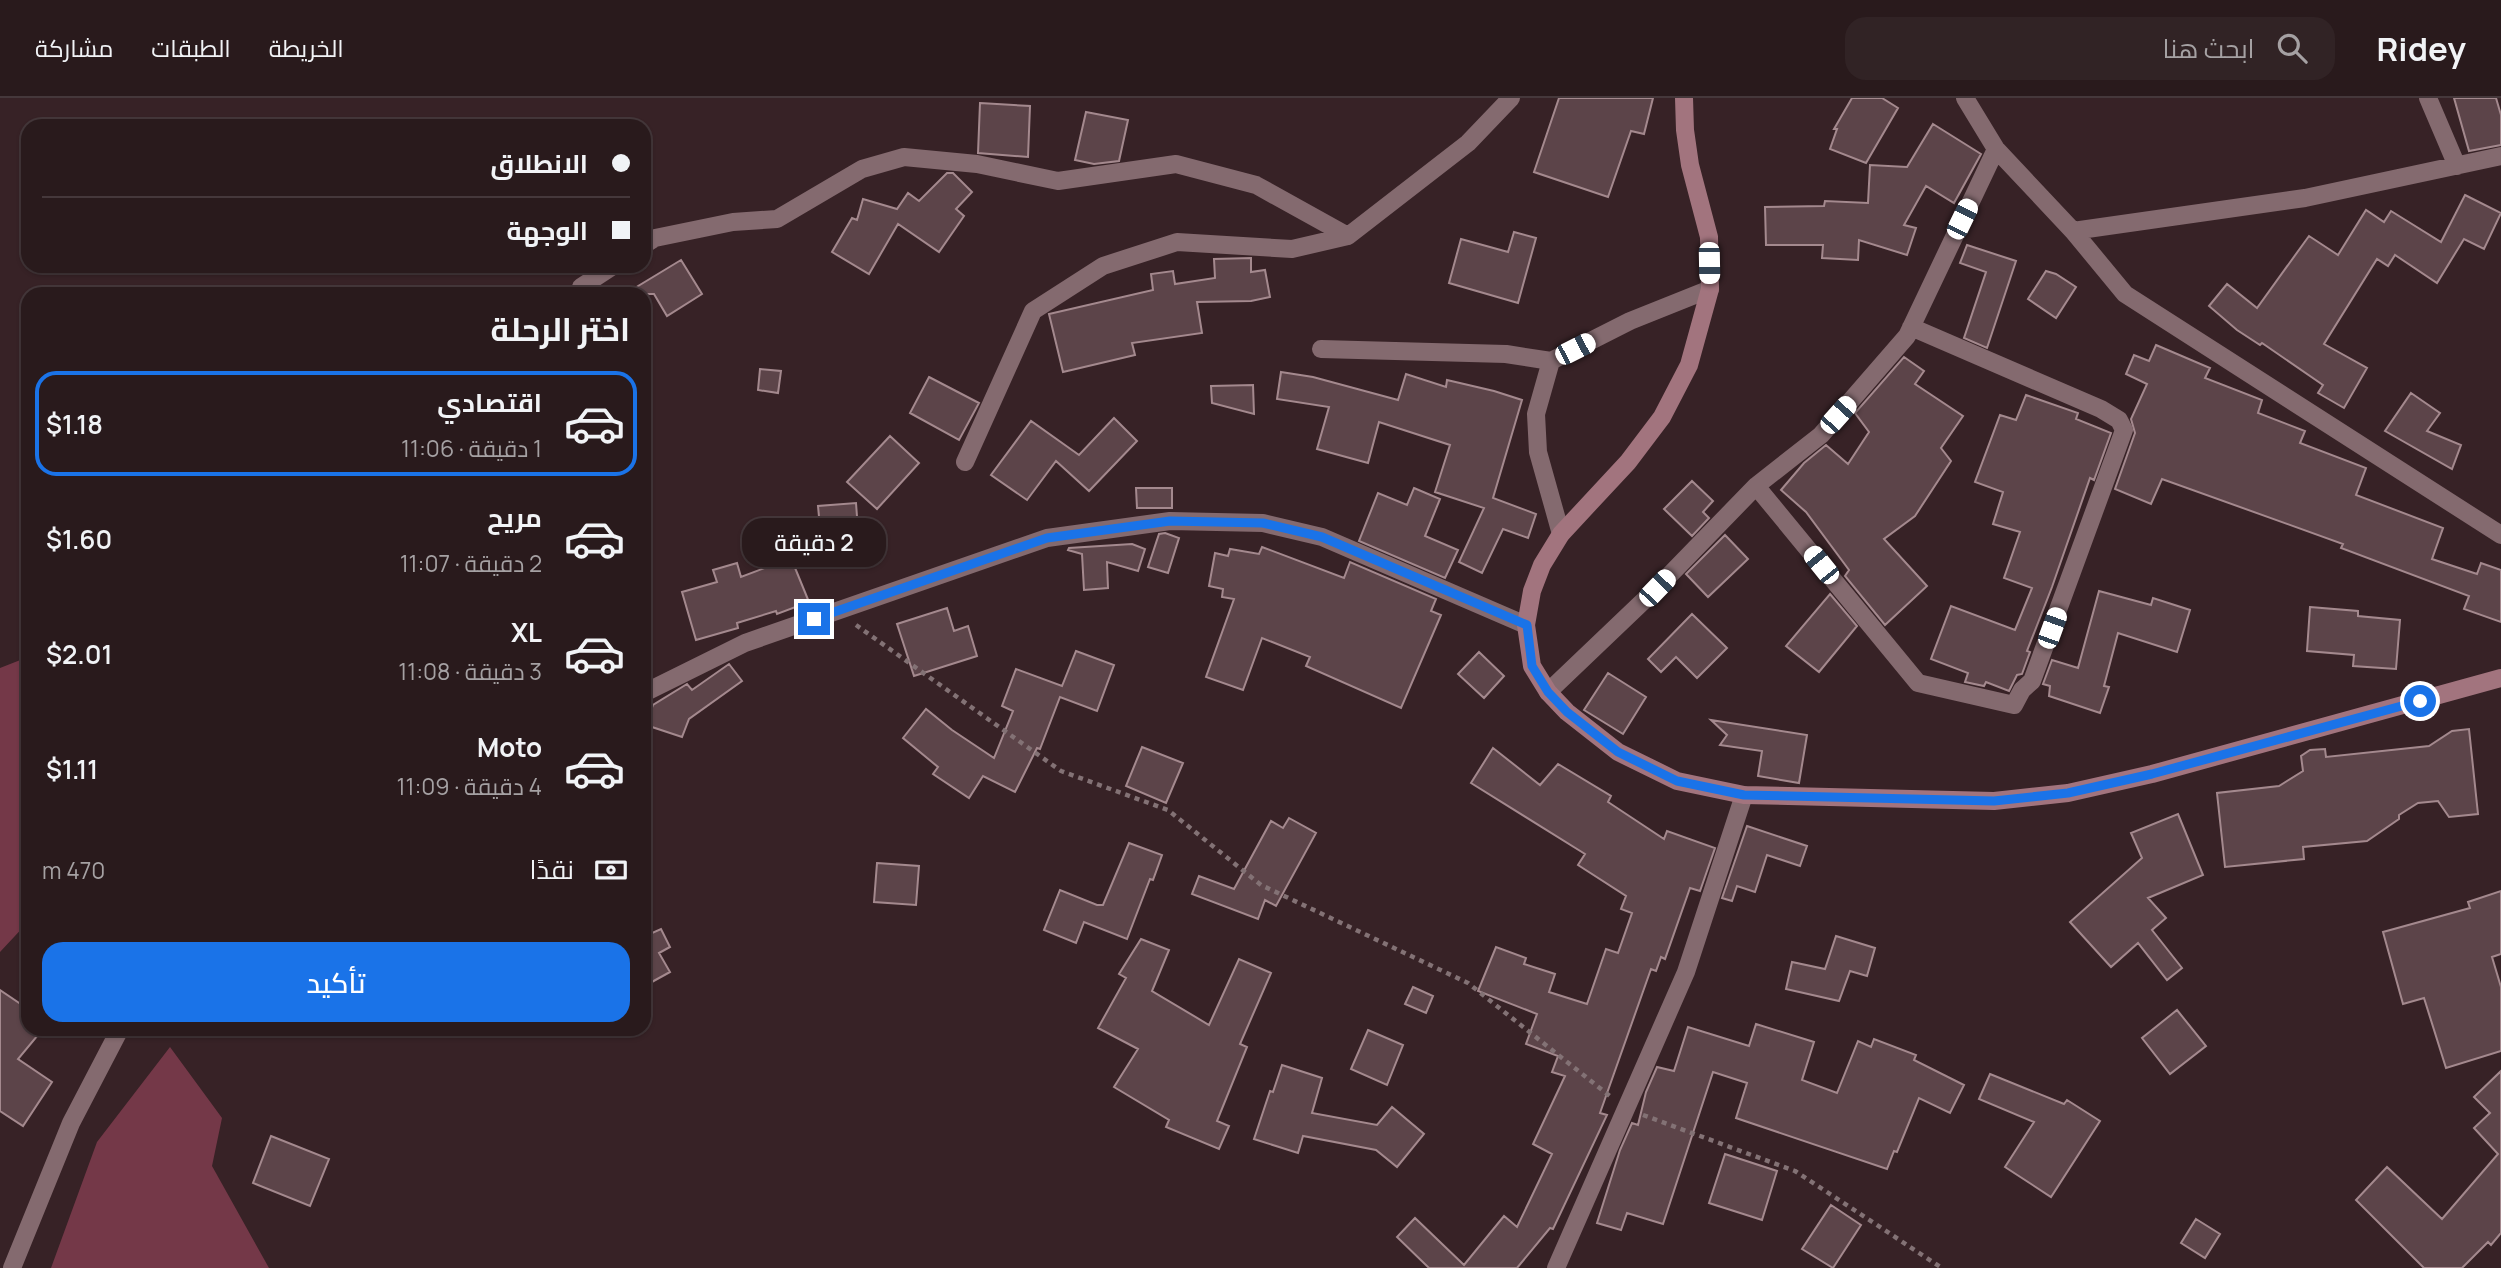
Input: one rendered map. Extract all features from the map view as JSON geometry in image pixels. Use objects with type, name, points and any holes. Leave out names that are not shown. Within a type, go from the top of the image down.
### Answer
[{"type":"main road","points":[[1684,98],[1690,165],[1709,237],[1710,289],[1689,365],[1662,417],[1628,462],[1561,534],[1542,565],[1532,591],[1527,625],[1532,666],[1548,692],[1567,712],[1618,752],[1677,781],[1744,795],[1994,801],[2068,793],[2152,774],[2501,678]]},
{"type":"street","points":[[965,462],[1034,312],[1103,266],[1177,242],[1292,249],[1348,236],[1468,143],[1511,98]]},
{"type":"street","points":[[1965,98],[1996,149],[2073,231],[2125,294],[2501,536]]},
{"type":"street","points":[[2428,98],[2457,166]]},
{"type":"street","points":[[1548,692],[1657,588],[1756,486],[1821,435],[1908,337],[1996,149]]},
{"type":"street","points":[[2073,231],[2305,198],[2501,156]]},
{"type":"street","points":[[651,241],[733,222],[777,219],[862,169],[904,157],[976,164],[1058,181],[1176,164],[1256,185],[1348,236]]},
{"type":"street","points":[[581,287],[602,273]]},
{"type":"street","points":[[1321,349],[1506,354],[1551,361],[1630,321],[1710,289]]},
{"type":"street","points":[[1756,486],[1919,683],[2014,705],[2032,681],[2124,430],[2119,420],[2101,409],[1911,327]]},
{"type":"street","points":[[1551,361],[1536,414],[1538,452],[1561,534]]},
{"type":"street","points":[[651,690],[745,643],[1047,538],[1170,521],[1263,523],[1322,537],[1527,625]]},
{"type":"street","points":[[1556,1268],[1686,972],[1744,795]]},
{"type":"street","points":[[12,1268],[71,1123],[116,1036]]},
{"type":"path","points":[[837,611],[1061,771],[1168,810],[1261,885],[1468,983],[1626,1109],[1795,1171],[1942,1268]]},
{"type":"shaded area","points":[[21,660],[21,930],[0,952],[0,668]]},
{"type":"shaded area","points":[[170,1047],[222,1118],[212,1166],[269,1268],[51,1268],[97,1142]]},
{"type":"building","points":[[1559,98],[1653,98],[1644,134],[1631,131],[1608,197],[1534,172]]},
{"type":"building","points":[[1852,98],[1882,98],[1898,108],[1866,163],[1830,149],[1837,129],[1834,129]]},
{"type":"building","points":[[2454,98],[2496,98],[2501,115],[2501,145],[2469,151]]},
{"type":"building","points":[[980,103],[1030,106],[1028,157],[978,153]]},
{"type":"building","points":[[1086,112],[1128,120],[1119,161],[1094,164],[1075,160]]},
{"type":"building","points":[[1933,124],[1981,154],[1954,203],[1926,186],[1904,225],[1916,228],[1907,255],[1859,240],[1858,260],[1822,258],[1823,245],[1766,245],[1765,207],[1824,206],[1825,201],[1868,203],[1870,165],[1907,167]]},
{"type":"building","points":[[947,173],[953,173],[972,192],[956,209],[964,216],[939,252],[898,224],[869,274],[832,252],[852,218],[857,220],[863,199],[897,209],[908,193],[919,201]]},
{"type":"building","points":[[2465,195],[2501,213],[2484,249],[2464,239],[2437,283],[2395,255],[2388,266],[2377,259],[2324,344],[2367,368],[2344,408],[2318,393],[2323,385],[2262,343],[2260,345],[2237,330],[2209,306],[2227,284],[2257,308],[2309,236],[2338,255],[2366,210],[2384,222],[2391,211],[2441,242]]},
{"type":"building","points":[[1514,232],[1536,238],[1518,303],[1449,283],[1461,239],[1508,252]]},
{"type":"building","points":[[1967,245],[2016,261],[1987,348],[1964,338],[1986,272],[1960,263]]},
{"type":"building","points":[[1251,258],[1251,272],[1265,270],[1270,297],[1251,301],[1197,302],[1202,333],[1132,343],[1135,355],[1063,372],[1049,314],[1153,290],[1151,274],[1173,271],[1175,284],[1215,278],[1214,259]]},
{"type":"building","points":[[681,260],[702,294],[667,316],[654,294],[651,294],[651,287],[637,287]]},
{"type":"building","points":[[2046,271],[2076,287],[2056,318],[2028,299]]},
{"type":"building","points":[[2156,345],[2210,368],[2205,378],[2262,400],[2258,413],[2305,431],[2300,443],[2366,468],[2356,495],[2443,528],[2432,559],[2477,574],[2481,563],[2501,570],[2501,622],[2464,609],[2469,596],[2341,548],[2343,544],[2162,479],[2151,504],[2115,489],[2135,433],[2131,419],[2147,384],[2126,374],[2134,355],[2149,361]]},
{"type":"building","points":[[1904,357],[1924,371],[1915,384],[1963,416],[1941,448],[1951,461],[1915,516],[1884,539],[1927,586],[1885,625],[1845,576],[1849,570],[1806,512],[1781,490],[1804,463],[1826,445],[1848,464],[1869,432],[1855,413]]},
{"type":"building","points":[[760,369],[781,371],[778,393],[758,390]]},
{"type":"building","points":[[1281,372],[1313,377],[1398,400],[1406,374],[1446,387],[1447,380],[1522,400],[1493,498],[1536,514],[1528,538],[1503,529],[1482,573],[1459,562],[1484,508],[1435,492],[1450,445],[1379,422],[1368,463],[1317,449],[1329,407],[1277,399]]},
{"type":"building","points":[[929,377],[979,403],[959,440],[910,413]]},
{"type":"building","points":[[1253,385],[1254,414],[1212,403],[1211,386]]},
{"type":"building","points":[[2411,393],[2440,413],[2427,431],[2461,445],[2452,469],[2385,431]]},
{"type":"building","points":[[2026,395],[2078,413],[2076,419],[2111,433],[2094,480],[2090,478],[2027,651],[2030,652],[2022,674],[2017,675],[2009,691],[1986,682],[1984,686],[1965,682],[1968,673],[1931,659],[1951,606],[2015,630],[2032,588],[2004,578],[2020,532],[1993,524],[2003,492],[1975,482],[2000,415],[2016,420]]},
{"type":"building","points":[[1114,418],[1137,441],[1089,491],[1056,461],[1027,500],[991,475],[1031,421],[1079,455]]},
{"type":"building","points":[[890,436],[919,463],[877,509],[847,482]]},
{"type":"building","points":[[1692,481],[1713,501],[1703,512],[1709,518],[1692,536],[1664,509]]},
{"type":"building","points":[[1136,488],[1172,488],[1172,508],[1137,508]]},
{"type":"building","points":[[1414,488],[1440,499],[1425,536],[1458,550],[1445,578],[1359,541],[1378,493],[1407,505]]},
{"type":"building","points":[[856,503],[860,557],[838,559],[837,537],[821,538],[818,506]]},
{"type":"building","points":[[1165,533],[1179,538],[1168,573],[1148,567],[1159,534]]},
{"type":"building","points":[[1725,535],[1748,559],[1708,597],[1686,574]]},
{"type":"building","points":[[1132,544],[1145,549],[1138,571],[1107,562],[1108,588],[1084,590],[1082,554],[1068,550],[1069,548]]},
{"type":"building","points":[[1262,547],[1344,578],[1350,562],[1436,599],[1431,611],[1441,615],[1401,708],[1306,666],[1310,657],[1262,638],[1243,690],[1206,677],[1234,599],[1222,597],[1223,589],[1209,586],[1215,553],[1228,556],[1230,549],[1259,554]]},
{"type":"building","points":[[791,558],[809,602],[777,614],[776,611],[737,623],[738,628],[696,640],[682,592],[717,582],[713,570],[737,563],[741,577]]},
{"type":"building","points":[[2099,591],[2151,605],[2153,598],[2190,610],[2177,652],[2118,633],[2104,686],[2109,687],[2100,713],[2049,696],[2050,686],[2043,684],[2052,660],[2078,668]]},
{"type":"building","points":[[1830,594],[1857,626],[1819,672],[1786,646]]},
{"type":"building","points":[[2310,607],[2358,611],[2358,616],[2400,620],[2396,669],[2353,666],[2354,655],[2307,651]]},
{"type":"building","points":[[947,608],[954,631],[968,626],[977,656],[914,676],[897,624]]},
{"type":"building","points":[[1692,614],[1727,648],[1697,678],[1676,657],[1661,672],[1648,659]]},
{"type":"building","points":[[1076,651],[1114,665],[1097,711],[1060,697],[1040,749],[1037,748],[1015,792],[983,776],[969,798],[933,774],[938,767],[903,738],[926,709],[994,758],[1013,711],[1002,706],[1016,669],[1062,686]]},
{"type":"building","points":[[1479,652],[1504,676],[1484,698],[1458,674]]},
{"type":"building","points":[[729,664],[742,681],[689,719],[682,737],[651,727],[653,705],[687,684],[692,690]]},
{"type":"building","points":[[1608,673],[1646,697],[1623,734],[1584,710]]},
{"type":"building","points":[[1711,720],[1807,735],[1799,783],[1758,776],[1762,751],[1720,745],[1727,735]]},
{"type":"building","points":[[2469,729],[2478,814],[2449,817],[2438,801],[2418,803],[2367,841],[2303,847],[2304,859],[2225,867],[2217,793],[2279,786],[2303,771],[2301,756],[2310,750],[2325,749],[2326,757],[2429,746],[2452,731]]},
{"type":"building","points":[[1142,747],[1183,763],[1166,803],[1126,786]]},
{"type":"building","points":[[1493,748],[1540,785],[1558,764],[1611,796],[1608,802],[1664,839],[1667,831],[1715,848],[1700,891],[1690,888],[1665,959],[1661,957],[1656,971],[1651,969],[1600,1113],[1607,1115],[1553,1229],[1550,1228],[1517,1268],[1429,1268],[1397,1237],[1415,1218],[1464,1265],[1504,1216],[1517,1227],[1552,1154],[1533,1144],[1565,1076],[1552,1072],[1558,1056],[1526,1044],[1537,1014],[1478,991],[1496,947],[1526,958],[1524,964],[1555,974],[1549,992],[1587,1004],[1606,949],[1618,953],[1632,913],[1621,909],[1626,896],[1578,865],[1585,854],[1471,783]]},
{"type":"building","points":[[2178,814],[2203,875],[2148,898],[2166,918],[2152,930],[2182,968],[2167,980],[2138,943],[2111,967],[2070,922],[2142,858],[2131,833]]},
{"type":"building","points":[[1289,818],[1316,833],[1276,906],[1265,900],[1258,919],[1192,894],[1199,876],[1234,889],[1271,821],[1283,828]]},
{"type":"building","points":[[1747,826],[1807,846],[1800,866],[1767,855],[1755,892],[1737,886],[1732,901],[1722,898]]},
{"type":"building","points":[[1129,843],[1162,855],[1127,939],[1084,922],[1076,943],[1044,930],[1060,890],[1103,905]]},
{"type":"building","points":[[877,863],[919,866],[916,905],[874,902]]},
{"type":"building","points":[[2501,891],[2501,954],[2492,957],[2501,987],[2501,1051],[2446,1068],[2424,998],[2403,1004],[2383,932],[2470,908],[2468,902]]},
{"type":"building","points":[[661,929],[670,947],[659,953],[670,972],[651,982],[651,934]]},
{"type":"building","points":[[1836,936],[1875,948],[1867,976],[1850,971],[1839,1001],[1786,989],[1792,962],[1825,969]]},
{"type":"building","points":[[1141,939],[1169,950],[1152,991],[1209,1025],[1239,959],[1271,973],[1240,1044],[1247,1047],[1217,1121],[1229,1126],[1219,1149],[1166,1127],[1169,1120],[1114,1087],[1138,1049],[1098,1028],[1126,978],[1119,974]]},
{"type":"building","points":[[1413,987],[1433,996],[1426,1013],[1405,1004]]},
{"type":"building","points":[[0,990],[21,1004],[21,1036],[37,1036],[18,1059],[52,1082],[23,1126],[0,1111]]},
{"type":"building","points":[[2177,1010],[2206,1046],[2170,1074],[2142,1038]]},
{"type":"building","points":[[1756,1024],[1814,1042],[1802,1080],[1837,1093],[1858,1041],[1871,1047],[1874,1039],[1916,1055],[1914,1060],[1964,1085],[1950,1113],[1919,1098],[1897,1152],[1894,1151],[1887,1169],[1736,1118],[1747,1083],[1713,1072],[1663,1224],[1627,1213],[1621,1230],[1597,1223],[1620,1150],[1632,1123],[1638,1125],[1646,1092],[1657,1067],[1674,1071],[1688,1027],[1749,1046]]},
{"type":"building","points":[[1368,1030],[1403,1045],[1387,1085],[1351,1069]]},
{"type":"building","points":[[1282,1065],[1322,1078],[1312,1113],[1377,1125],[1392,1107],[1424,1134],[1397,1167],[1376,1150],[1303,1136],[1298,1153],[1254,1139]]},
{"type":"building","points":[[2501,1071],[2501,1233],[2491,1245],[2488,1242],[2462,1268],[2424,1268],[2356,1200],[2387,1167],[2442,1219],[2498,1154],[2474,1128],[2490,1113],[2474,1097]]},
{"type":"building","points":[[1990,1074],[2064,1104],[2067,1100],[2100,1121],[2051,1197],[2005,1167],[2034,1122],[1979,1099]]},
{"type":"building","points":[[271,1136],[329,1159],[310,1206],[253,1183]]},
{"type":"building","points":[[1725,1154],[1777,1171],[1762,1220],[1709,1203]]},
{"type":"building","points":[[1831,1205],[1861,1225],[1833,1268],[1802,1249]]},
{"type":"building","points":[[2196,1219],[2220,1234],[2205,1258],[2181,1243]]},
{"type":"route","points":[[814,619],[1047,538],[1170,521],[1263,523],[1322,537],[1527,625],[1532,666],[1548,692],[1567,712],[1618,752],[1677,781],[1744,795],[1994,801],[2068,793],[2152,774],[2420,701]]}]
